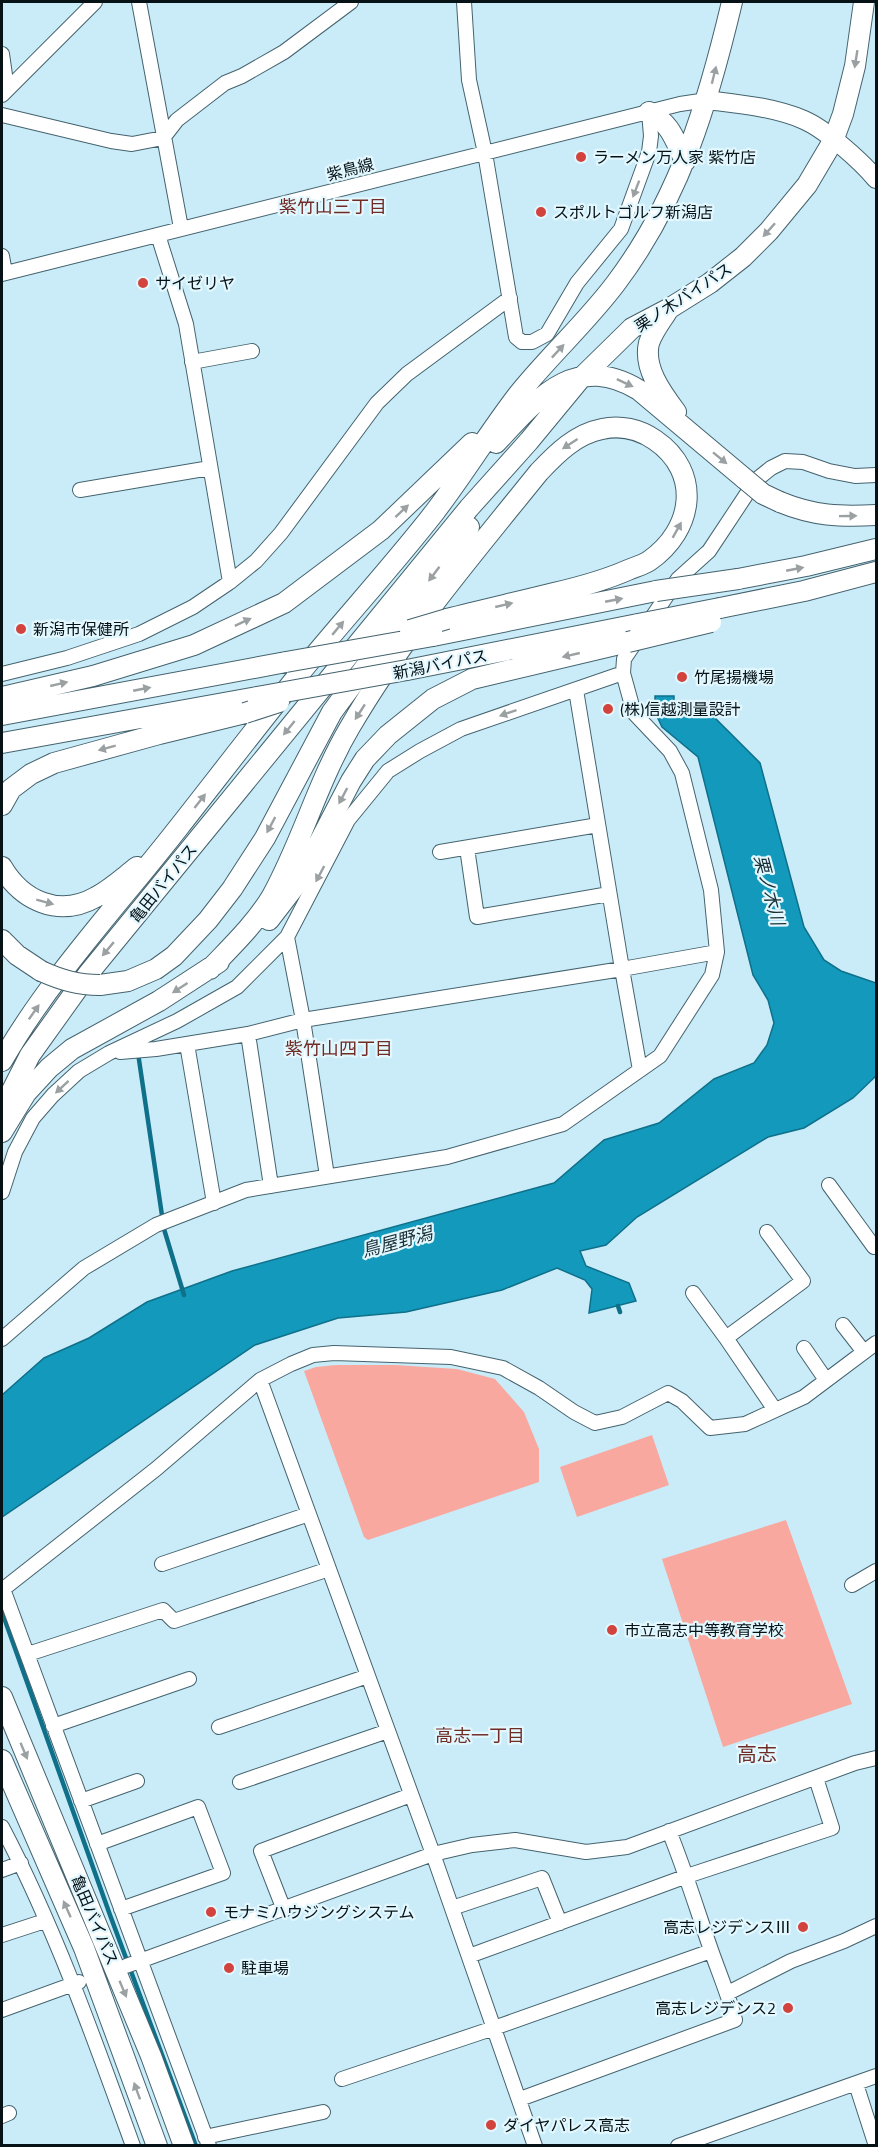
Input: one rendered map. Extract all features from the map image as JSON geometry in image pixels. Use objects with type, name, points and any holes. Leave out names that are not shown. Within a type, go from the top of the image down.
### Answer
[{"type":"highway","points":[[2,697],[93,676],[194,645],[284,603],[381,530],[459,456],[584,323],[618,280],[653,225],[685,161],[707,100],[732,2]]},
{"type":"highway","name":"栗ノ木バイパス","points":[[335,668],[581,378],[632,328],[710,283],[743,257],[769,231],[807,184],[833,141],[843,114],[855,66],[864,2]]},
{"type":"highway","points":[[650,112],[671,129],[685,161]]},
{"type":"highway","points":[[670,308],[650,342],[648,355],[650,368],[665,397],[695,436]]},
{"type":"highway","points":[[293,667],[537,399],[558,385],[581,378],[596,375],[622,380],[639,390],[763,494],[780,502],[800,510],[823,515],[876,515]]},
{"type":"highway","points":[[434,512],[518,395]]},
{"type":"highway","points":[[2,805],[11,789],[31,774],[54,763],[245,713],[335,668],[447,619],[600,582],[649,561],[671,540],[686,512],[685,478],[676,460],[663,446],[649,435],[633,429],[616,427],[601,429],[564,447],[539,472],[413,633],[388,669],[335,753],[291,858],[271,898],[246,932],[210,969]]},
{"type":"highway","points":[[2,940],[17,955],[41,971],[64,982],[82,985],[128,981],[156,969],[190,942],[232,889],[265,838],[332,712],[484,507],[529,441]]},
{"type":"highway","name":"新潟バイパス","points":[[2,743],[257,697],[335,668],[357,649],[656,591],[806,566],[876,549]]},
{"type":"highway","points":[[2,1132],[26,1093],[49,1068],[72,1049],[159,1001],[249,942],[277,911],[299,881],[351,781],[365,759],[388,735],[433,699],[472,679],[628,642],[716,615],[876,572]]},
{"type":"highway","name":"新潟バイパス","points":[[2,715],[293,667],[407,670],[638,624],[716,615]]},
{"type":"highway","name":"亀田バイパス","points":[[2,1061],[64,969],[164,847],[293,667]]},
{"type":"highway","name":"亀田バイパス","points":[[2,1110],[30,1055],[88,974],[335,668]]},
{"type":"highway","points":[[2,867],[11,882],[28,897],[50,905],[73,905],[94,898],[110,888],[164,847]]},
{"type":"highway","name":"亀田バイパス","points":[[2,1697],[151,2056],[184,2145]]},
{"type":"highway","name":"亀田バイパス","points":[[2,1760],[84,1948],[157,2145]]},
{"type":"main road","points":[[707,100],[763,108],[804,120],[833,141],[876,179]]},
{"type":"street","points":[[4,92],[95,2]]},
{"type":"street","points":[[139,2],[181,228]]},
{"type":"street","points":[[2,115],[132,144],[163,138],[177,120],[225,83],[284,52],[351,2]]},
{"type":"street","points":[[464,2],[469,80],[485,153],[516,337],[522,342],[532,342],[547,334],[578,283],[621,228],[649,152],[650,112]]},
{"type":"street","points":[[2,54],[4,92]]},
{"type":"street","name":"紫鳥線","points":[[3,274],[650,112],[707,100]]},
{"type":"street","points":[[158,235],[186,324],[230,582]]},
{"type":"street","points":[[2,256],[3,274]]},
{"type":"street","points":[[2,674],[67,658],[139,634],[193,607],[230,582],[256,561],[282,533],[377,403],[425,360],[510,298]]},
{"type":"street","points":[[192,362],[252,351]]},
{"type":"street","points":[[2,1339],[84,1268],[156,1225],[246,1190],[447,1157],[563,1124],[660,1056],[712,975],[717,952],[711,890],[682,773],[670,752],[634,713],[623,673],[624,658],[678,579],[709,551],[756,480],[771,468],[785,462],[803,462],[829,471],[855,476],[876,475]]},
{"type":"street","points":[[80,490],[210,468]]},
{"type":"street","points":[[2,1192],[15,1152],[33,1118],[79,1071],[109,1053],[177,1021],[237,987],[287,937],[348,820],[388,771],[420,750],[461,729],[623,673]]},
{"type":"street","points":[[576,690],[640,1070]]},
{"type":"street","points":[[440,852],[598,825]]},
{"type":"street","points":[[467,848],[477,917],[609,894]]},
{"type":"street","points":[[287,937],[303,1020],[327,1176]]},
{"type":"street","points":[[109,1053],[248,1034],[303,1020],[717,952]]},
{"type":"street","points":[[248,1034],[271,1186]]},
{"type":"street","points":[[187,1044],[214,1203]]},
{"type":"street","points":[[829,1185],[874,1247],[876,1245]]},
{"type":"street","points":[[726,1338],[803,1281],[767,1232]]},
{"type":"street","points":[[693,1293],[775,1410]]},
{"type":"street","points":[[843,1325],[864,1352]]},
{"type":"street","points":[[323,2112],[207,2141],[133,1964],[121,1910],[2,1589],[156,1469],[260,1380],[313,1355],[334,1353],[450,1357],[502,1368],[595,1423],[622,1416],[668,1394],[682,1401],[710,1428],[745,1424],[804,1397],[876,1343]]},
{"type":"street","points":[[804,1348],[826,1380]]},
{"type":"street","points":[[260,1380],[433,1854],[535,2145]]},
{"type":"street","points":[[162,1564],[309,1514]]},
{"type":"street","points":[[28,1654],[163,1610],[174,1621],[329,1569]]},
{"type":"street","points":[[852,1585],[876,1571]]},
{"type":"street","points":[[219,1727],[368,1676]]},
{"type":"street","points":[[52,1726],[189,1679]]},
{"type":"street","points":[[240,1782],[388,1731]]},
{"type":"street","points":[[133,1964],[433,1854],[515,1840],[586,1851],[627,1847],[876,1758]]},
{"type":"street","points":[[469,1956],[687,1876],[832,1828],[816,1778]]},
{"type":"street","points":[[81,1801],[137,1781]]},
{"type":"street","points":[[284,1910],[261,1851],[411,1795]]},
{"type":"street","points":[[96,1844],[198,1807],[223,1873],[121,1910]]},
{"type":"street","points":[[2,1827],[21,1863],[45,1921],[77,1983],[133,2145]]},
{"type":"street","points":[[520,2099],[735,2020],[728,1993],[711,1952],[687,1876],[669,1831]]},
{"type":"street","points":[[2,1870],[21,1863]]},
{"type":"street","points":[[452,1908],[542,1878],[560,1923]]},
{"type":"street","points":[[2,1935],[45,1921]]},
{"type":"street","points":[[728,1993],[791,1962],[876,1926]]},
{"type":"street","points":[[342,2079],[711,1952]]},
{"type":"street","points":[[2,2010],[77,1983]]},
{"type":"street","points":[[678,2145],[701,2142],[876,2076]]},
{"type":"street","points":[[856,2084],[876,2145]]},
{"type":"shaded area","points":[[336,1365],[395,1365],[457,1369],[495,1379],[524,1412],[539,1449],[539,1482],[368,1540],[364,1537],[304,1371]]},
{"type":"shaded area","points":[[652,1435],[669,1485],[577,1517],[560,1467]]},
{"type":"shaded area","points":[[786,1520],[852,1704],[723,1747],[662,1559]]},
{"type":"water","points":[[655,696],[674,696],[674,705],[682,710],[707,710],[760,763],[804,927],[824,960],[841,971],[876,983],[876,1076],[853,1098],[804,1128],[768,1137],[637,1217],[606,1245],[580,1251],[586,1266],[629,1283],[636,1301],[589,1313],[592,1289],[585,1280],[557,1268],[502,1290],[406,1312],[338,1318],[255,1345],[2,1517],[2,1395],[44,1358],[89,1338],[147,1302],[232,1271],[554,1183],[604,1140],[659,1123],[714,1079],[754,1063],[767,1045],[774,1023],[768,1000],[753,975],[698,757],[662,727],[655,712]]},
{"type":"waterway","points":[[138,1053],[164,1229],[184,1295]]},
{"type":"waterway","points":[[618,1306],[620,1312]]},
{"type":"waterway","points":[[2,1612],[110,1915],[196,2146]]},
{"type":"place","name":"ラーメン万人家 紫竹店","points":[[581,157]]},
{"type":"place","name":"スポルトゴルフ新潟店","points":[[541,212]]},
{"type":"place","name":"サイゼリヤ","points":[[143,283]]},
{"type":"place","name":"新潟市保健所","points":[[21,629]]},
{"type":"place","name":"竹尾揚機場","points":[[682,677]]},
{"type":"place","name":"(株)信越測量設計","points":[[608,709]]},
{"type":"place","name":"市立高志中等教育学校","points":[[612,1630]]},
{"type":"place","name":"モナミハウジングシステム","points":[[211,1912]]},
{"type":"place","name":"高志レジデンスⅢ","points":[[803,1927]]},
{"type":"place","name":"駐車場","points":[[229,1968]]},
{"type":"place","name":"高志レジデンス2","points":[[788,2008]]},
{"type":"place","name":"ダイヤパレス高志","points":[[491,2125]]},
{"type":"district","name":"紫竹山三丁目","points":[[333,207]]},
{"type":"district","name":"紫竹山四丁目","points":[[339,1049]]},
{"type":"district","name":"高志一丁目","points":[[480,1736]]},
{"type":"district","name":"高志","points":[[757,1754]]},
{"type":"water label","name":"栗ノ木川","points":[[769,890]]},
{"type":"water label","name":"鳥屋野潟","points":[[397,1242]]}]
